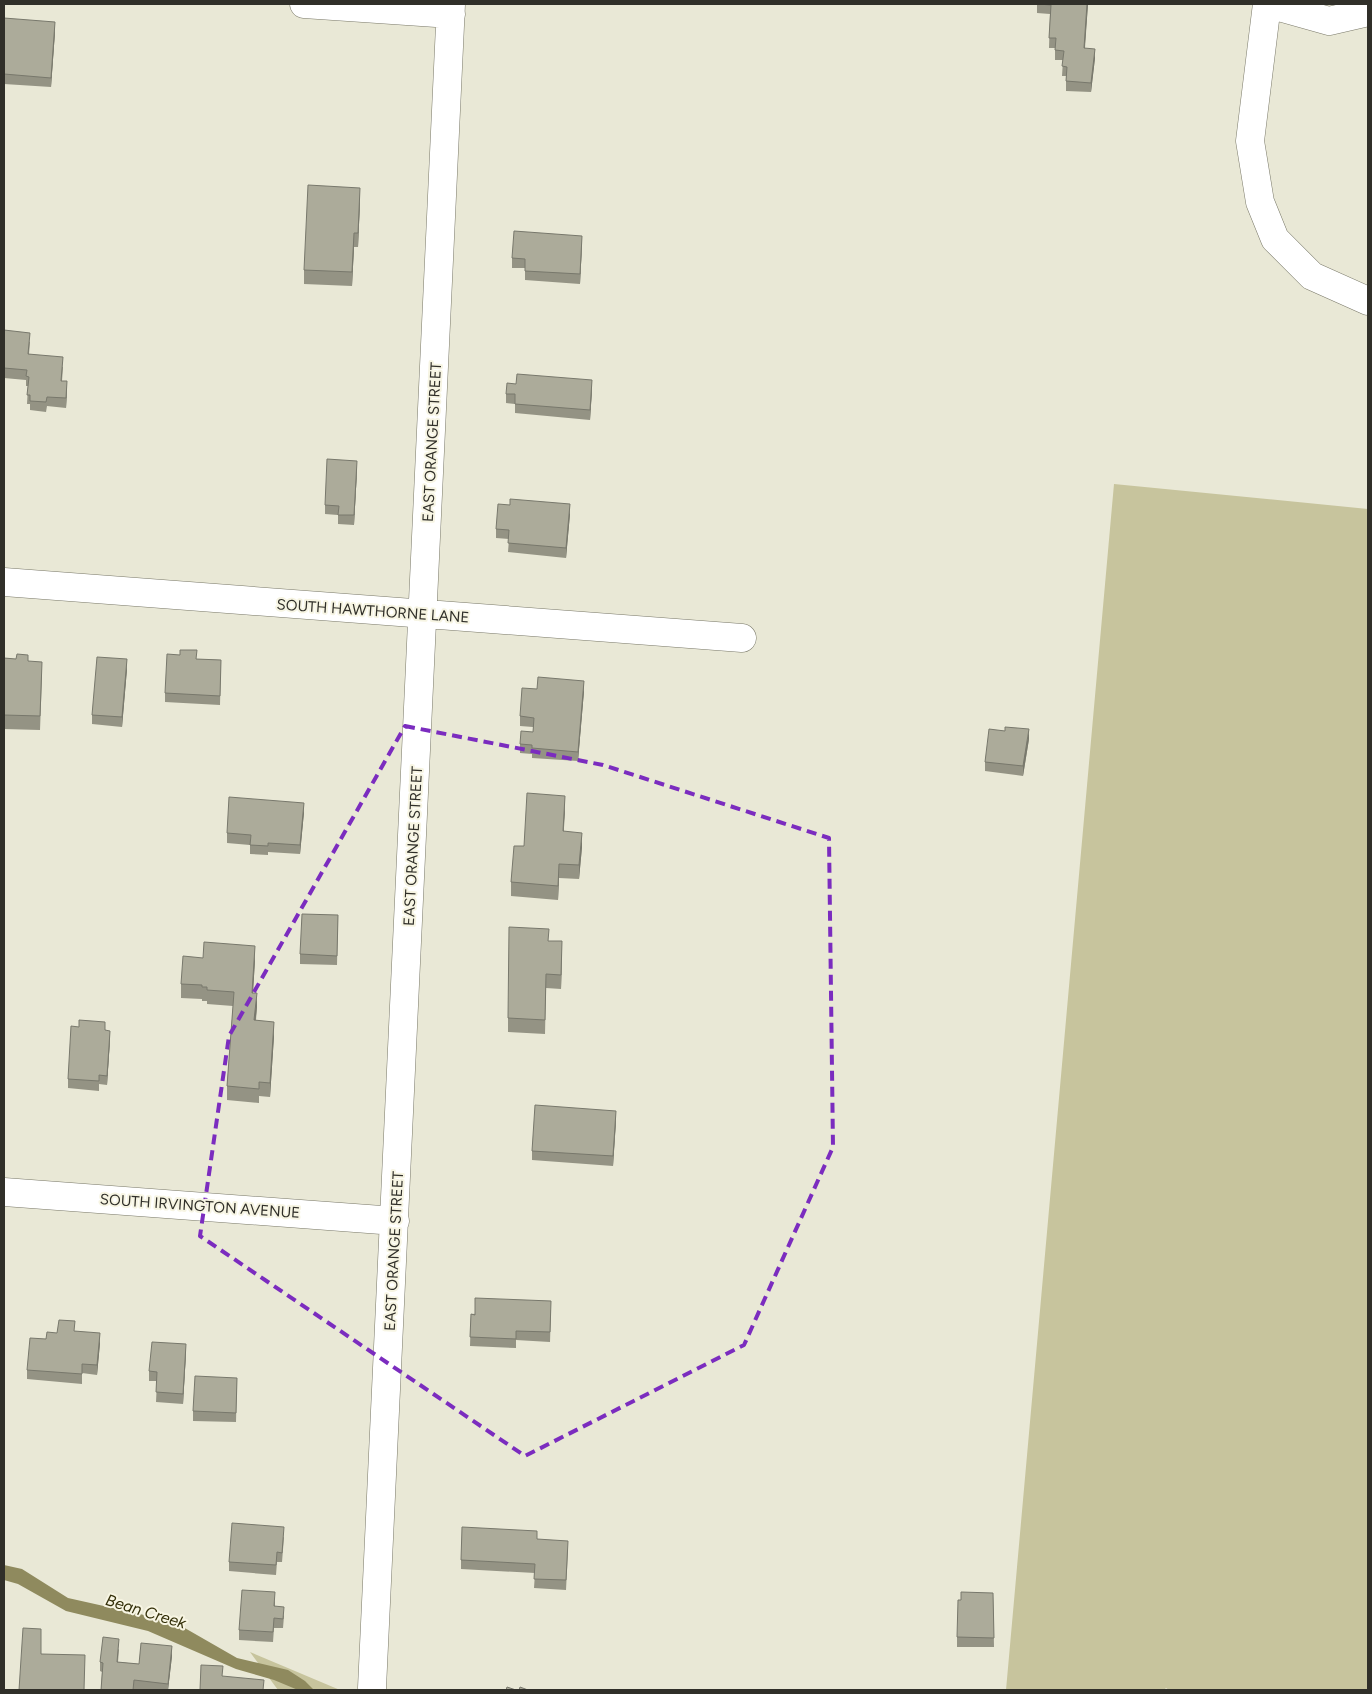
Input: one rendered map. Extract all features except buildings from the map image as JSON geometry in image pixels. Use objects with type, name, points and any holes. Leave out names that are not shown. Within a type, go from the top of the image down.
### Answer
[{"type":"street","points":[[304,4],[451,9]]},
{"type":"street","points":[[1368,12],[1329,21],[1267,4],[1250,141],[1260,202],[1275,239],[1312,276],[1368,301]]},
{"type":"street","name":"EAST ORANGE STREET","points":[[372,1688],[424,615],[451,9]]},
{"type":"street","name":"SOUTH HAWTHORNE LANE","points":[[4,582],[742,638]]},
{"type":"street","name":"SOUTH IRVINGTON AVENUE","points":[[4,1192],[395,1221]]},
{"type":"highlighted area","points":[[405,726],[603,765],[829,838],[833,1147],[744,1345],[525,1456],[200,1236],[229,1036]]},
{"type":"shaded area","points":[[1114,484],[1368,509],[1368,1690],[1169,1690],[1166,1688],[1164,1690],[1006,1690]]},
{"type":"shaded area","points":[[4,1565],[22,1569],[68,1598],[153,1617],[183,1627],[237,1658],[288,1670],[305,1681],[314,1690],[298,1690],[274,1680],[236,1669],[148,1631],[66,1611],[18,1584],[4,1580]]},
{"type":"shaded area","points":[[250,1652],[340,1690],[278,1690]]},
{"type":"water label","name":"Bean Creek","points":[[146,1611]]}]
